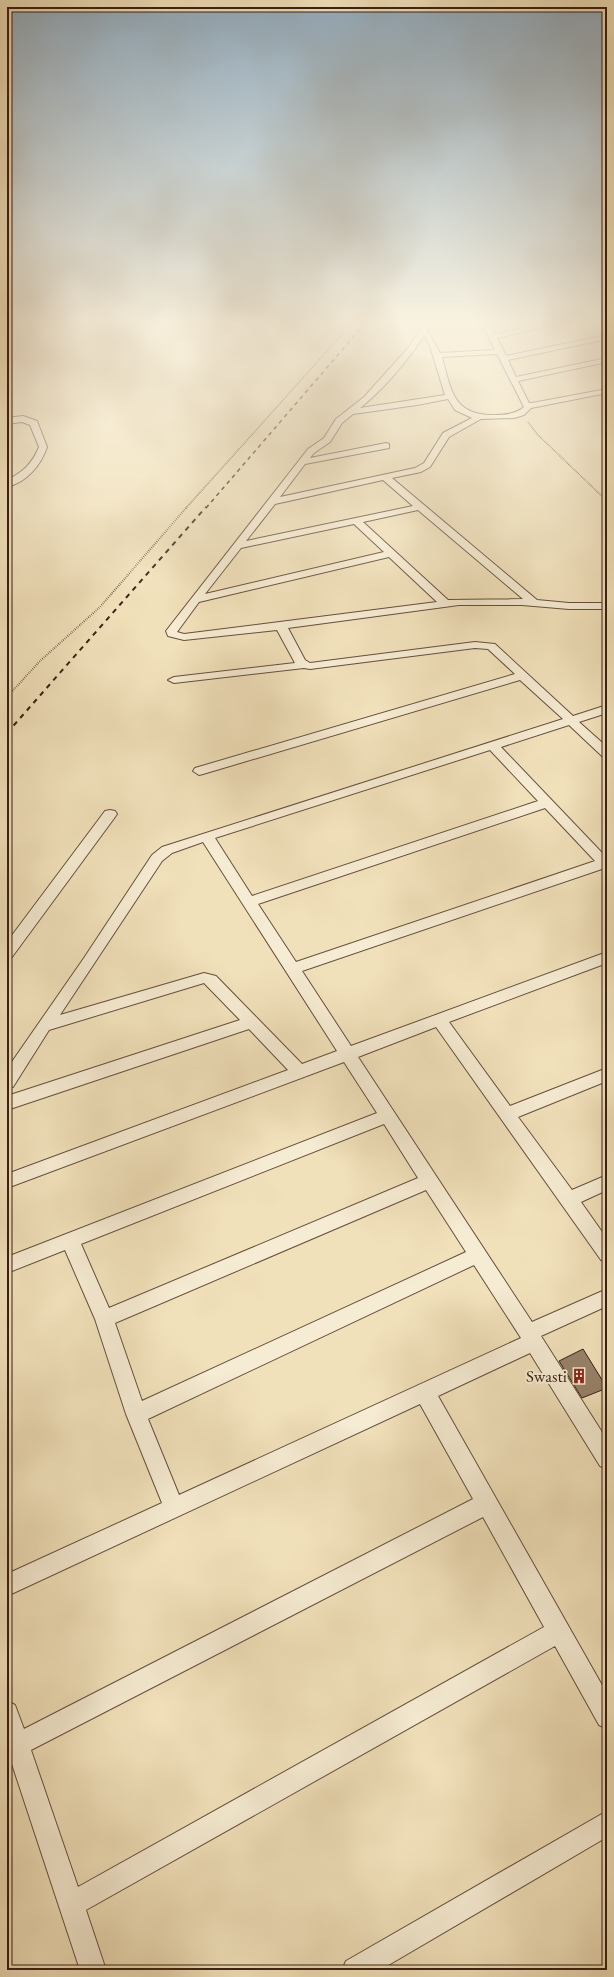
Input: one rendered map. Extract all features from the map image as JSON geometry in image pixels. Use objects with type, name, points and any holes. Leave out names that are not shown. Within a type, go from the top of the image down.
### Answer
[{"type":"street","points":[[353,412],[339,421],[327,440],[312,451],[270,502],[170,630],[172,634],[184,636],[281,626],[445,603],[494,601],[569,606],[607,606]]},
{"type":"street","points":[[465,412],[479,417],[494,417],[521,413]]},
{"type":"street","points":[[270,502],[386,478],[423,468],[446,435],[479,417]]},
{"type":"street","points":[[7,421],[23,419],[34,423],[43,447],[34,467],[24,475],[7,484]]},
{"type":"street","points":[[304,462],[386,446]]},
{"type":"street","points":[[386,478],[534,603]]},
{"type":"street","points":[[236,546],[420,507]]},
{"type":"street","points":[[355,520],[390,554],[445,603]]},
{"type":"street","points":[[194,600],[390,554]]},
{"type":"street","points":[[281,626],[300,662],[304,665]]},
{"type":"street","points":[[174,680],[304,665],[310,666],[485,644],[499,651],[607,754]]},
{"type":"street","points":[[199,771],[524,675]]},
{"type":"street","points":[[7,1082],[89,962],[157,858],[167,850],[607,709]]},
{"type":"street","points":[[291,969],[605,865],[493,746]]},
{"type":"street","points":[[248,902],[547,803]]},
{"type":"street","points":[[7,953],[110,814]]},
{"type":"street","points":[[207,837],[291,969],[605,1450]]},
{"type":"street","points":[[7,1181],[346,1053],[607,957]]},
{"type":"street","points":[[44,1026],[204,978],[211,980],[299,1071]]},
{"type":"street","points":[[438,1019],[569,1199],[607,1254]]},
{"type":"street","points":[[7,1103],[253,1022]]},
{"type":"street","points":[[507,1114],[607,1074]]},
{"type":"street","points":[[7,1265],[387,1116]]},
{"type":"street","points":[[104,1319],[429,1181]]},
{"type":"street","points":[[569,1199],[607,1182]]},
{"type":"street","points":[[70,1240],[104,1319],[136,1414],[174,1508]]},
{"type":"street","points":[[136,1414],[478,1255]]},
{"type":"street","points":[[7,1584],[424,1391],[607,1297]]},
{"type":"street","points":[[424,1391],[607,1717]]},
{"type":"street","points":[[18,1745],[488,1503]]},
{"type":"street","points":[[70,1905],[560,1631]]},
{"type":"street","points":[[7,1713],[93,1970]]},
{"type":"street","points":[[355,1970],[607,1823]]},
{"type":"path","points":[[7,697],[40,661],[100,607],[211,479],[271,412]]},
{"type":"path","points":[[521,413],[537,434],[607,501]]},
{"type":"building","name":"Swasti","points":[[583,1349],[607,1388],[582,1398],[559,1361]]},
{"type":"railway","points":[[206,508],[288,412]]},
{"type":"railway","points":[[7,733],[206,507]]},
{"type":"place","name":"Swasti","points":[[579,1376]]}]
